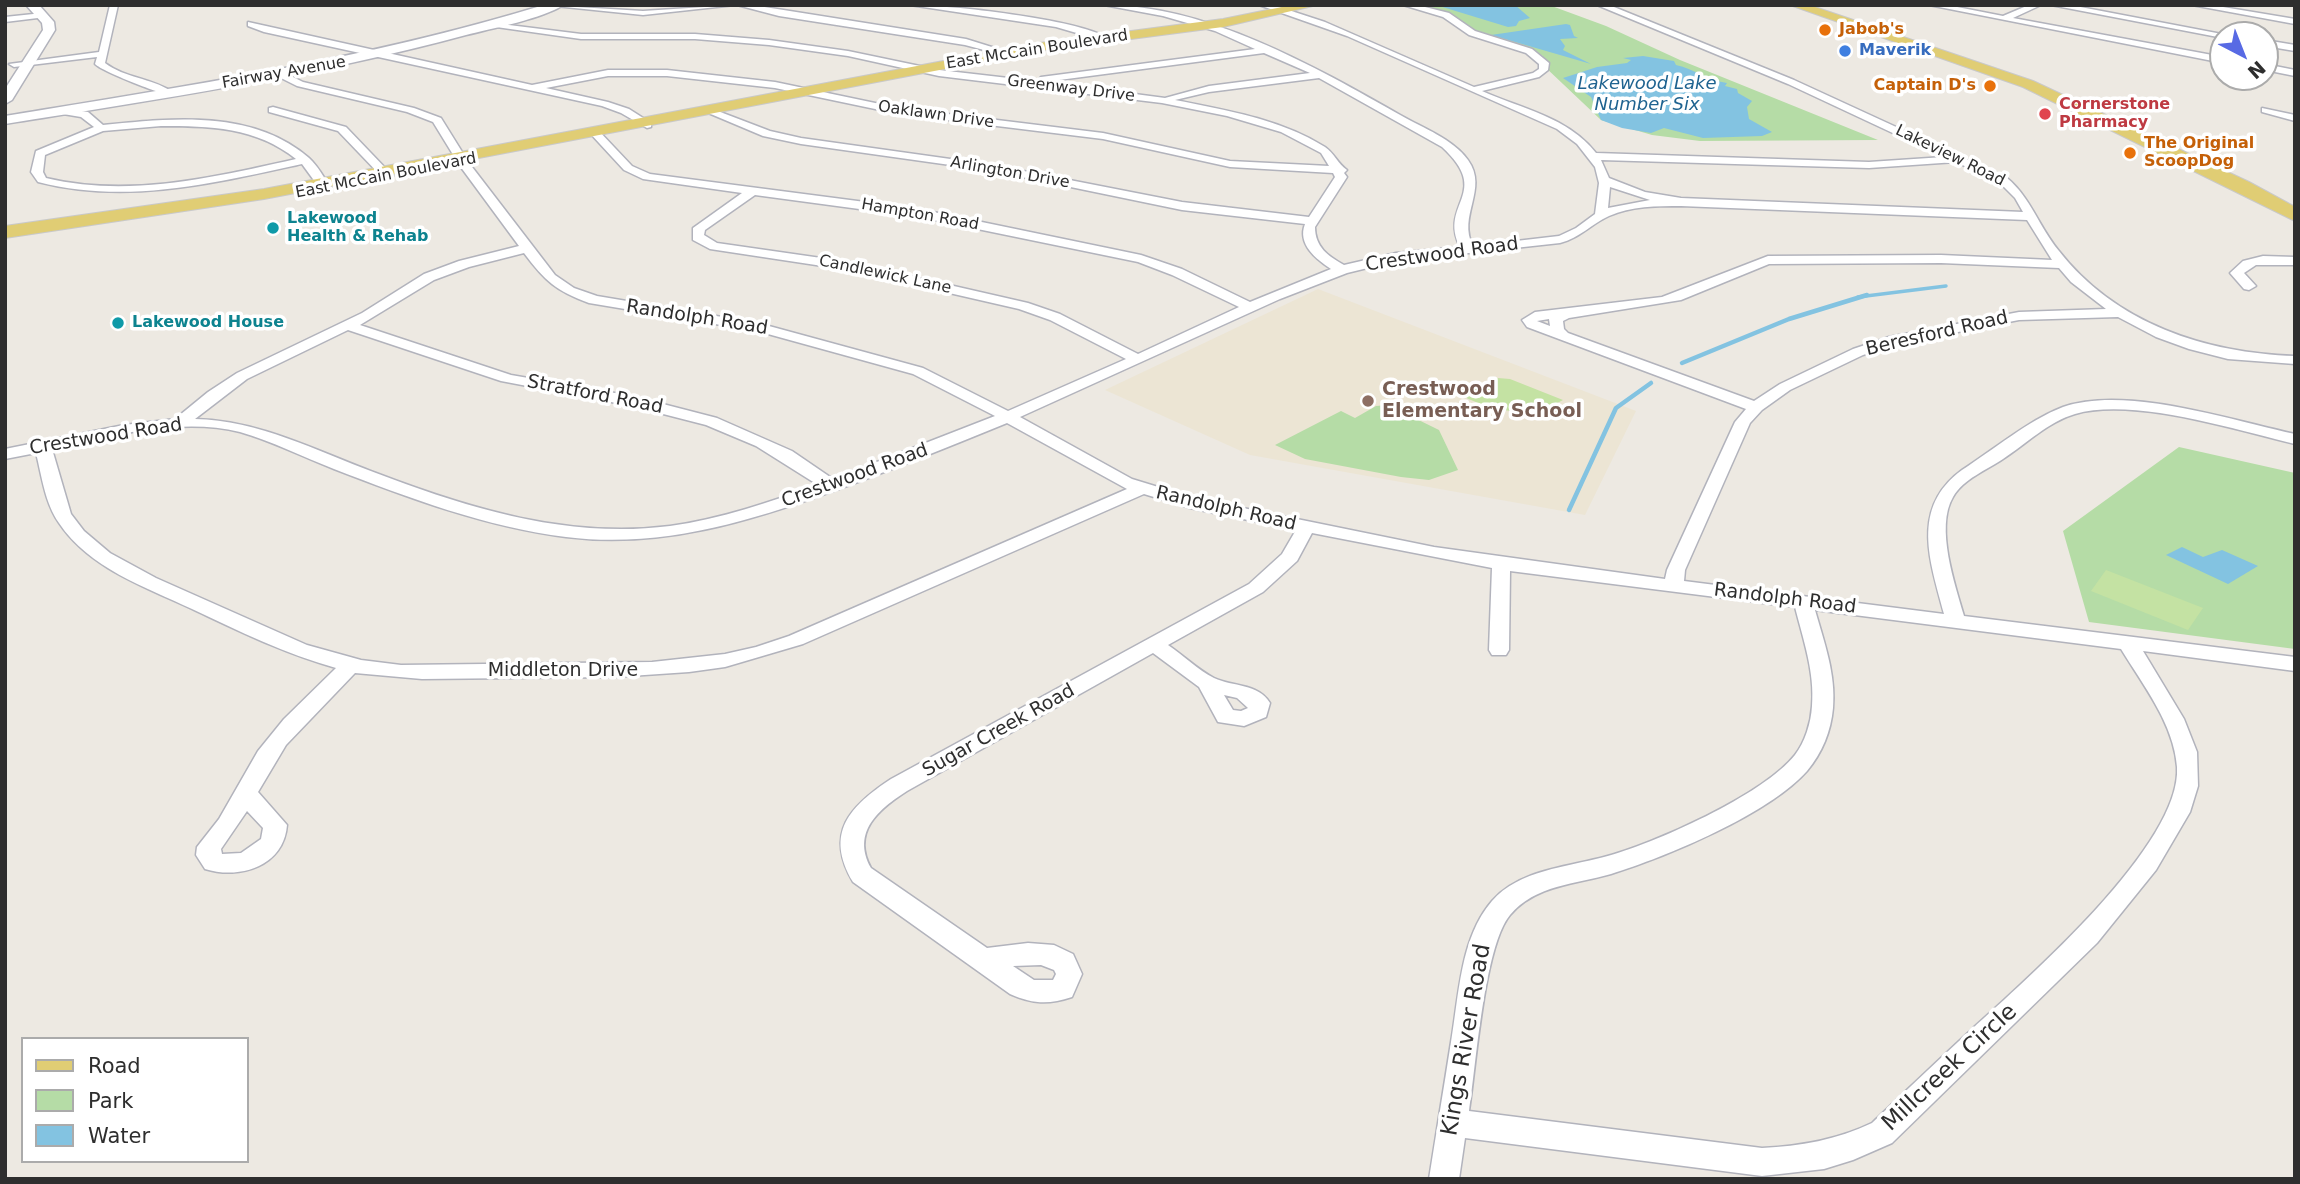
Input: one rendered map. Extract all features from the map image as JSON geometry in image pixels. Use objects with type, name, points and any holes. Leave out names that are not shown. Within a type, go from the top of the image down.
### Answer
[{"type":"main road","name":"East McCain Boulevard","points":[[5,239],[192,212],[1007,53],[1207,25],[1311,5]]},
{"type":"main road","points":[[1796,5],[2028,84],[2243,186],[2295,215]]},
{"type":"main road","name":"East McCain Boulevard","points":[[645,123],[764,100]]},
{"type":"main road","name":"East McCain Boulevard","points":[[5,232],[324,186]]},
{"type":"street","points":[[5,78],[49,30],[43,15],[32,5]]},
{"type":"street","points":[[114,5],[100,64],[104,68],[154,83],[169,93]]},
{"type":"street","points":[[549,5],[649,13],[732,5]]},
{"type":"street","points":[[741,5],[779,14],[966,41],[1007,53]]},
{"type":"street","points":[[914,5],[1057,25],[1104,38]]},
{"type":"street","points":[[1108,5],[1164,14],[1207,25],[1321,75],[1436,139],[1460,156],[1468,166],[1473,180],[1461,217],[1461,234],[1468,249]]},
{"type":"street","points":[[1264,5],[1399,55],[1555,125],[1573,136],[1593,156],[1606,181],[1601,214]]},
{"type":"street","points":[[1407,5],[1446,15],[1472,33],[1525,50],[1544,63],[1543,70],[1536,75],[1474,90]]},
{"type":"street","name":"Lakeview Road","points":[[1601,5],[1660,26],[1791,82],[1959,159],[2011,186],[2025,201],[2030,216],[2062,264],[2084,287],[2120,313],[2157,331],[2205,348],[2252,357],[2295,360]]},
{"type":"street","points":[[1933,5],[2209,57]]},
{"type":"street","points":[[2004,18],[2036,5]]},
{"type":"street","points":[[2055,5],[2209,32]]},
{"type":"street","points":[[2196,5],[2295,22]]},
{"type":"street","name":"Fairway Avenue","points":[[5,120],[379,55],[493,26],[556,6]]},
{"type":"street","points":[[5,20],[43,15]]},
{"type":"street","points":[[251,24],[605,104],[645,123]]},
{"type":"street","name":"Greenway Drive","points":[[493,26],[576,36],[719,37],[851,54],[920,70],[1164,100],[1281,127],[1324,150],[1341,170]]},
{"type":"street","points":[[1030,84],[1080,72],[1265,50]]},
{"type":"street","points":[[15,64],[101,54]]},
{"type":"street","points":[[5,100],[15,64]]},
{"type":"street","name":"Oaklawn Drive","points":[[532,88],[590,76],[637,71],[760,83],[899,111],[1102,136],[1237,165],[1341,170]]},
{"type":"street","name":"Randolph Road","points":[[280,74],[300,84],[432,117],[550,278],[582,296],[629,307],[758,327],[883,360],[939,380],[1141,489],[1307,527],[1501,564],[2295,664]]},
{"type":"street","points":[[1164,100],[1209,89],[1321,75]]},
{"type":"street","points":[[273,110],[342,129],[385,174]]},
{"type":"street","points":[[2266,110],[2295,118]]},
{"type":"street","points":[[61,111],[84,114],[101,128]]},
{"type":"street","name":"Arlington Drive","points":[[711,112],[767,134],[801,141],[993,168],[1182,206],[1313,221]]},
{"type":"street","points":[[304,160],[220,179],[119,190],[70,188],[43,180],[37,172],[40,153],[101,128],[188,121],[214,122],[285,143],[304,160],[324,186]]},
{"type":"street","name":"Hampton Road","points":[[594,133],[623,164],[639,174],[660,180],[919,213],[1141,259],[1177,272],[1252,308]]},
{"type":"street","points":[[1593,156],[1869,165],[1959,159]]},
{"type":"street","points":[[1341,170],[1337,186],[1308,231],[1312,246],[1326,261],[1342,270]]},
{"type":"street","name":"Crestwood Road","points":[[1606,181],[1642,195],[1681,202]]},
{"type":"street","name":"Candlewick Lane","points":[[753,191],[699,228],[697,237],[714,246],[849,266],[1023,306],[1055,317],[1138,360]]},
{"type":"street","name":"Crestwood Road","points":[[5,454],[180,423],[214,423],[243,428],[437,500],[532,526],[590,534],[640,534],[705,526],[748,515],[831,486],[1007,418],[1342,270],[1397,257],[1561,239],[1585,229],[1601,214],[1634,205],[1681,202],[2030,216]]},
{"type":"street","points":[[180,423],[234,380],[349,326],[438,273],[527,248]]},
{"type":"street","points":[[1756,407],[1563,336],[1532,324],[1529,320],[1535,316],[1686,295],[1744,266],[1768,260],[1928,259],[2062,264]]},
{"type":"street","points":[[2249,286],[2237,273],[2241,266],[2258,261],[2295,261]]},
{"type":"street","points":[[1563,336],[1557,330],[1556,319],[1571,312]]},
{"type":"street","name":"Beresford Road","points":[[1674,585],[1676,570],[1735,436],[1756,407],[1785,387],[1858,352],[1894,340],[2019,316],[2120,313]]},
{"type":"street","name":"Stratford Road","points":[[349,326],[507,378],[667,408],[710,421],[782,452],[831,486]]},
{"type":"street","points":[[1956,621],[1938,534],[1939,506],[1954,484],[2059,415],[2087,406],[2129,406],[2295,439]]},
{"type":"street","name":"Middleton Drive","points":[[43,447],[62,514],[93,550],[142,578],[290,646],[351,665],[434,672],[680,668],[722,663],[796,640],[1141,489]]},
{"type":"street","name":"Sugar Creek Road","points":[[983,959],[862,875],[853,863],[851,841],[860,815],[871,803],[899,785],[1256,588],[1290,557],[1307,527]]},
{"type":"street","points":[[1499,650],[1501,564]]},
{"type":"street","name":"Kings River Road","points":[[1444,1179],[1479,954],[1488,927],[1504,905],[1525,890],[1550,880],[1649,853],[1693,835],[1774,786],[1800,765],[1812,748],[1819,729],[1823,690],[1803,602]]},
{"type":"street","name":"Millcreek Circle","points":[[1452,1122],[1762,1162],[1798,1160],[1832,1154],[1882,1133],[2092,934],[2148,864],[2178,811],[2187,789],[2185,748],[2178,730],[2128,643]]},
{"type":"street","points":[[1154,645],[1207,683]]},
{"type":"street","points":[[246,793],[264,756],[278,738],[351,665]]},
{"type":"shaded area","name":"Crestwood Elementary School","points":[[1318,289],[1636,411],[1585,515],[1250,455],[1105,390]]},
{"type":"green space","points":[[1406,5],[1549,5],[1606,26],[1680,60],[1878,140],[1700,141],[1652,135],[1601,120],[1544,66],[1543,56],[1472,33],[1438,13]]},
{"type":"green space","points":[[1498,378],[1510,379],[1563,400],[1538,410],[1512,411],[1487,406],[1462,396]]},
{"type":"green space","points":[[1388,405],[1439,430],[1458,470],[1429,480],[1401,477],[1305,459],[1275,445],[1341,411],[1355,418],[1376,406]]},
{"type":"green space","points":[[2179,447],[2295,473],[2295,649],[2089,622],[2063,531]]},
{"type":"green space","points":[[2106,570],[2203,608],[2188,630],[2091,591]]},
{"type":"water","points":[[1436,5],[1515,5],[1530,18],[1519,21],[1516,26],[1508,27]]},
{"type":"water","points":[[1570,25],[1574,36],[1578,38],[1560,39],[1565,46],[1563,50],[1591,64],[1491,35]]},
{"type":"water","name":"Lakewood Lake Number Six","points":[[1643,56],[1674,61],[1676,65],[1727,83],[1725,86],[1737,89],[1738,93],[1752,101],[1747,107],[1749,119],[1772,132],[1762,136],[1703,138],[1664,128],[1651,133],[1622,128],[1601,120],[1591,97],[1563,78],[1631,60],[1623,58]]},
{"type":"water","points":[[2182,547],[2203,557],[2222,550],[2258,566],[2228,584],[2166,555]]},
{"type":"waterway","points":[[1862,296],[1946,286]]},
{"type":"waterway","points":[[1862,296],[1867,295]]},
{"type":"waterway","points":[[1682,363],[1789,319],[1862,296]]},
{"type":"waterway","points":[[1858,297],[1862,296]]},
{"type":"waterway","points":[[1569,510],[1616,408],[1651,383]]},
{"type":"place","name":"Jabob's","points":[[1825,30]]},
{"type":"place","name":"Maverik","points":[[1845,51]]},
{"type":"place","name":"Captain D's","points":[[1990,86]]},
{"type":"place","name":"Cornerstone Pharmacy","points":[[2045,114]]},
{"type":"place","name":"The Original ScoopDog","points":[[2130,153]]},
{"type":"place","name":"Lakewood Health & Rehab","points":[[273,228]]},
{"type":"place","name":"Lakewood House","points":[[118,323]]},
{"type":"place","name":"Crestwood Elementary School","points":[[1368,401]]}]
